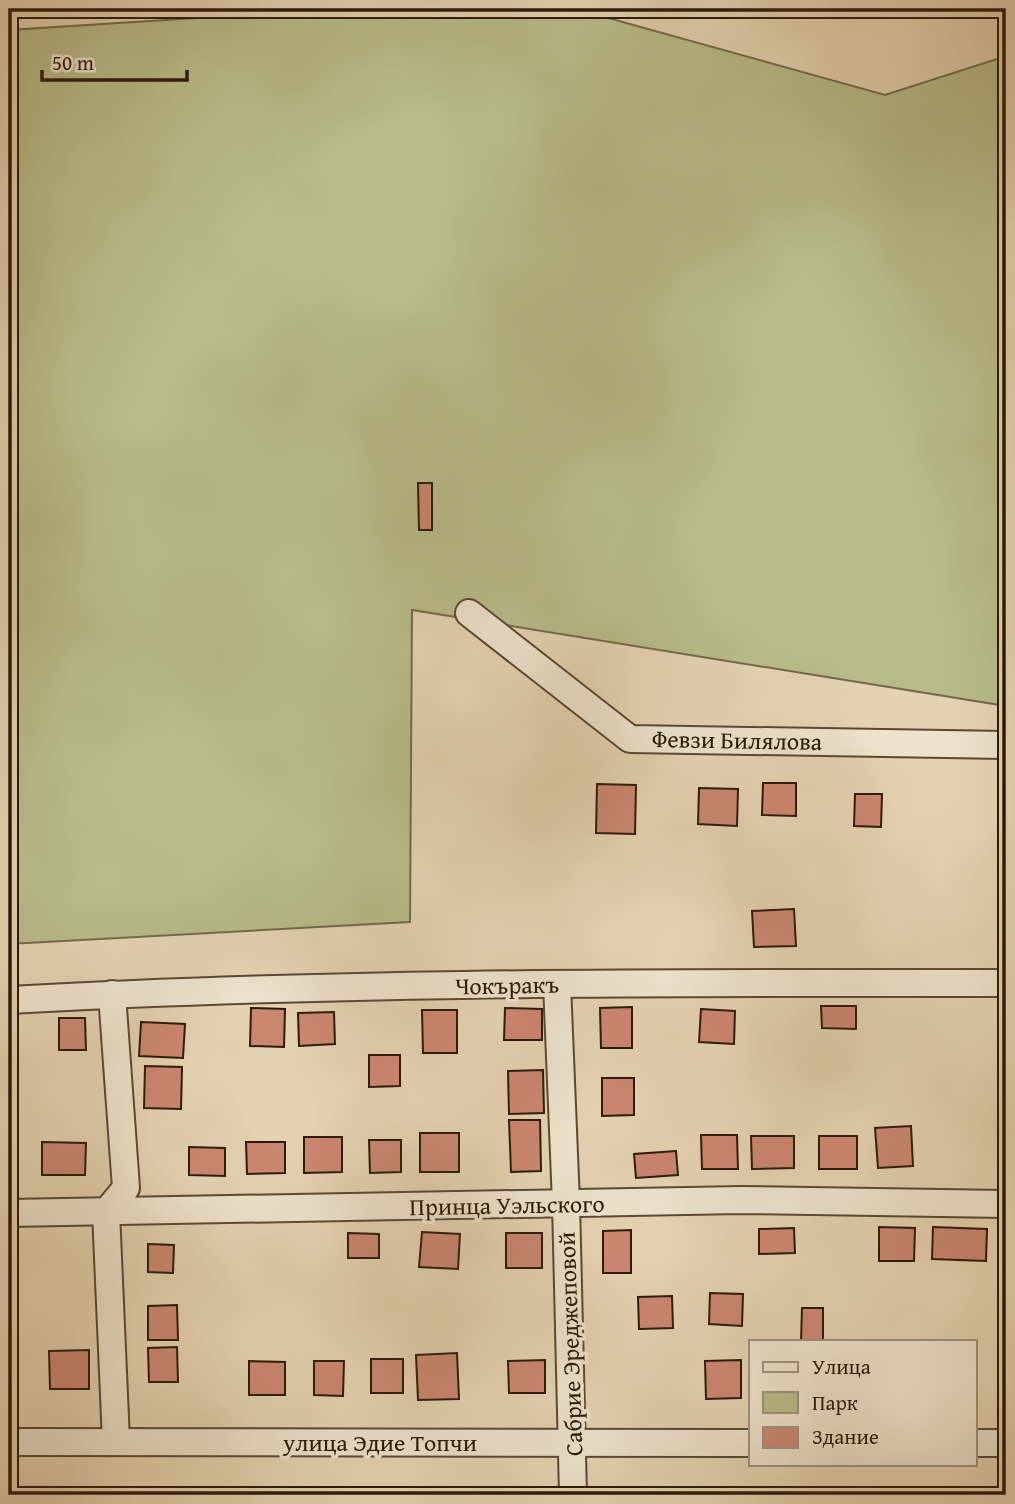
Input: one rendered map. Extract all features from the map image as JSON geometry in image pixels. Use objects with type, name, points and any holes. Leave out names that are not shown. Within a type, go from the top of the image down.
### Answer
[{"type":"street","name":"Февзи Билялова","points":[[469,613],[630,739],[1006,744]]},
{"type":"street","name":"Чокъракъ","points":[[9,1000],[112,994],[557,984],[1006,983]]},
{"type":"street","name":"Сабрие Эреджеповой","points":[[557,984],[574,1443],[573,1495]]},
{"type":"street","points":[[112,994],[126,1188],[106,1212],[116,1441]]},
{"type":"street","name":"Принца Уэльского","points":[[9,1213],[741,1200],[1006,1204]]},
{"type":"street","name":"улица Эдие Топчи","points":[[9,1441],[749,1443]]},
{"type":"street","points":[[976,1443],[1006,1443]]},
{"type":"green space","points":[[337,9],[576,9],[885,95],[1006,56],[1006,706],[412,610],[410,922],[9,944],[9,30]]},
{"type":"building","points":[[418,483],[432,483],[432,530],[419,530]]},
{"type":"building","points":[[763,783],[796,783],[796,816],[762,815]]},
{"type":"building","points":[[597,784],[636,785],[635,834],[596,833]]},
{"type":"building","points":[[699,788],[738,789],[737,826],[698,824]]},
{"type":"building","points":[[855,794],[882,794],[881,827],[854,826]]},
{"type":"building","points":[[794,909],[796,946],[754,947],[752,911]]},
{"type":"building","points":[[821,1006],[856,1006],[856,1029],[822,1028]]},
{"type":"building","points":[[632,1007],[632,1048],[601,1048],[600,1008]]},
{"type":"building","points":[[251,1008],[285,1009],[284,1047],[250,1046]]},
{"type":"building","points":[[505,1008],[542,1009],[542,1040],[504,1040]]},
{"type":"building","points":[[701,1009],[735,1011],[734,1044],[699,1042]]},
{"type":"building","points":[[422,1010],[457,1010],[457,1053],[423,1053]]},
{"type":"building","points":[[334,1012],[335,1044],[299,1046],[298,1013]]},
{"type":"building","points":[[59,1018],[85,1018],[86,1050],[59,1050]]},
{"type":"building","points":[[141,1022],[185,1024],[183,1058],[139,1056]]},
{"type":"building","points":[[369,1055],[400,1055],[400,1086],[369,1087]]},
{"type":"building","points":[[145,1066],[182,1067],[181,1109],[144,1108]]},
{"type":"building","points":[[543,1070],[544,1113],[509,1114],[508,1071]]},
{"type":"building","points":[[602,1078],[634,1078],[634,1115],[602,1116]]},
{"type":"building","points":[[509,1120],[540,1120],[541,1171],[511,1172]]},
{"type":"building","points":[[911,1126],[913,1166],[878,1168],[875,1128]]},
{"type":"building","points":[[420,1133],[459,1133],[459,1172],[420,1172]]},
{"type":"building","points":[[701,1135],[737,1135],[738,1169],[702,1169]]},
{"type":"building","points":[[751,1136],[794,1136],[794,1168],[752,1169]]},
{"type":"building","points":[[819,1136],[857,1136],[857,1169],[819,1169]]},
{"type":"building","points":[[304,1137],[342,1137],[342,1172],[304,1173]]},
{"type":"building","points":[[369,1140],[401,1140],[401,1172],[370,1173]]},
{"type":"building","points":[[42,1142],[86,1143],[85,1175],[42,1175]]},
{"type":"building","points":[[246,1142],[285,1142],[285,1173],[247,1174]]},
{"type":"building","points":[[189,1147],[225,1148],[225,1176],[189,1175]]},
{"type":"building","points":[[676,1151],[678,1175],[636,1178],[634,1154]]},
{"type":"building","points":[[879,1227],[915,1228],[914,1261],[879,1261]]},
{"type":"building","points":[[933,1227],[987,1229],[986,1261],[932,1259]]},
{"type":"building","points":[[794,1228],[795,1253],[759,1254],[759,1229]]},
{"type":"building","points":[[631,1230],[631,1273],[603,1273],[603,1231]]},
{"type":"building","points":[[422,1232],[460,1234],[458,1269],[419,1267]]},
{"type":"building","points":[[348,1233],[379,1234],[379,1258],[348,1258]]},
{"type":"building","points":[[506,1233],[542,1233],[542,1268],[506,1268]]},
{"type":"building","points":[[148,1244],[174,1245],[173,1273],[148,1272]]},
{"type":"building","points":[[710,1293],[743,1294],[742,1326],[709,1324]]},
{"type":"building","points":[[672,1296],[673,1328],[639,1329],[638,1297]]},
{"type":"building","points":[[177,1305],[178,1340],[148,1340],[148,1306]]},
{"type":"building","points":[[802,1308],[823,1308],[823,1340],[801,1340]]},
{"type":"building","points":[[177,1347],[178,1382],[149,1382],[148,1348]]},
{"type":"building","points":[[89,1350],[89,1389],[50,1389],[49,1351]]},
{"type":"building","points":[[457,1353],[459,1399],[418,1400],[416,1355]]},
{"type":"building","points":[[371,1359],[403,1359],[403,1393],[371,1393]]},
{"type":"building","points":[[545,1360],[545,1393],[509,1393],[508,1361]]},
{"type":"building","points":[[741,1360],[741,1398],[706,1399],[705,1361]]},
{"type":"building","points":[[249,1361],[285,1362],[285,1395],[249,1395]]},
{"type":"building","points":[[314,1361],[344,1361],[343,1396],[314,1395]]},
{"type":"building","points":[[930,1489],[975,1489],[976,1495],[930,1495]]},
{"type":"building","points":[[773,1490],[802,1491],[802,1495],[773,1495]]},
{"type":"building","points":[[742,1491],[742,1495],[703,1493]]}]
